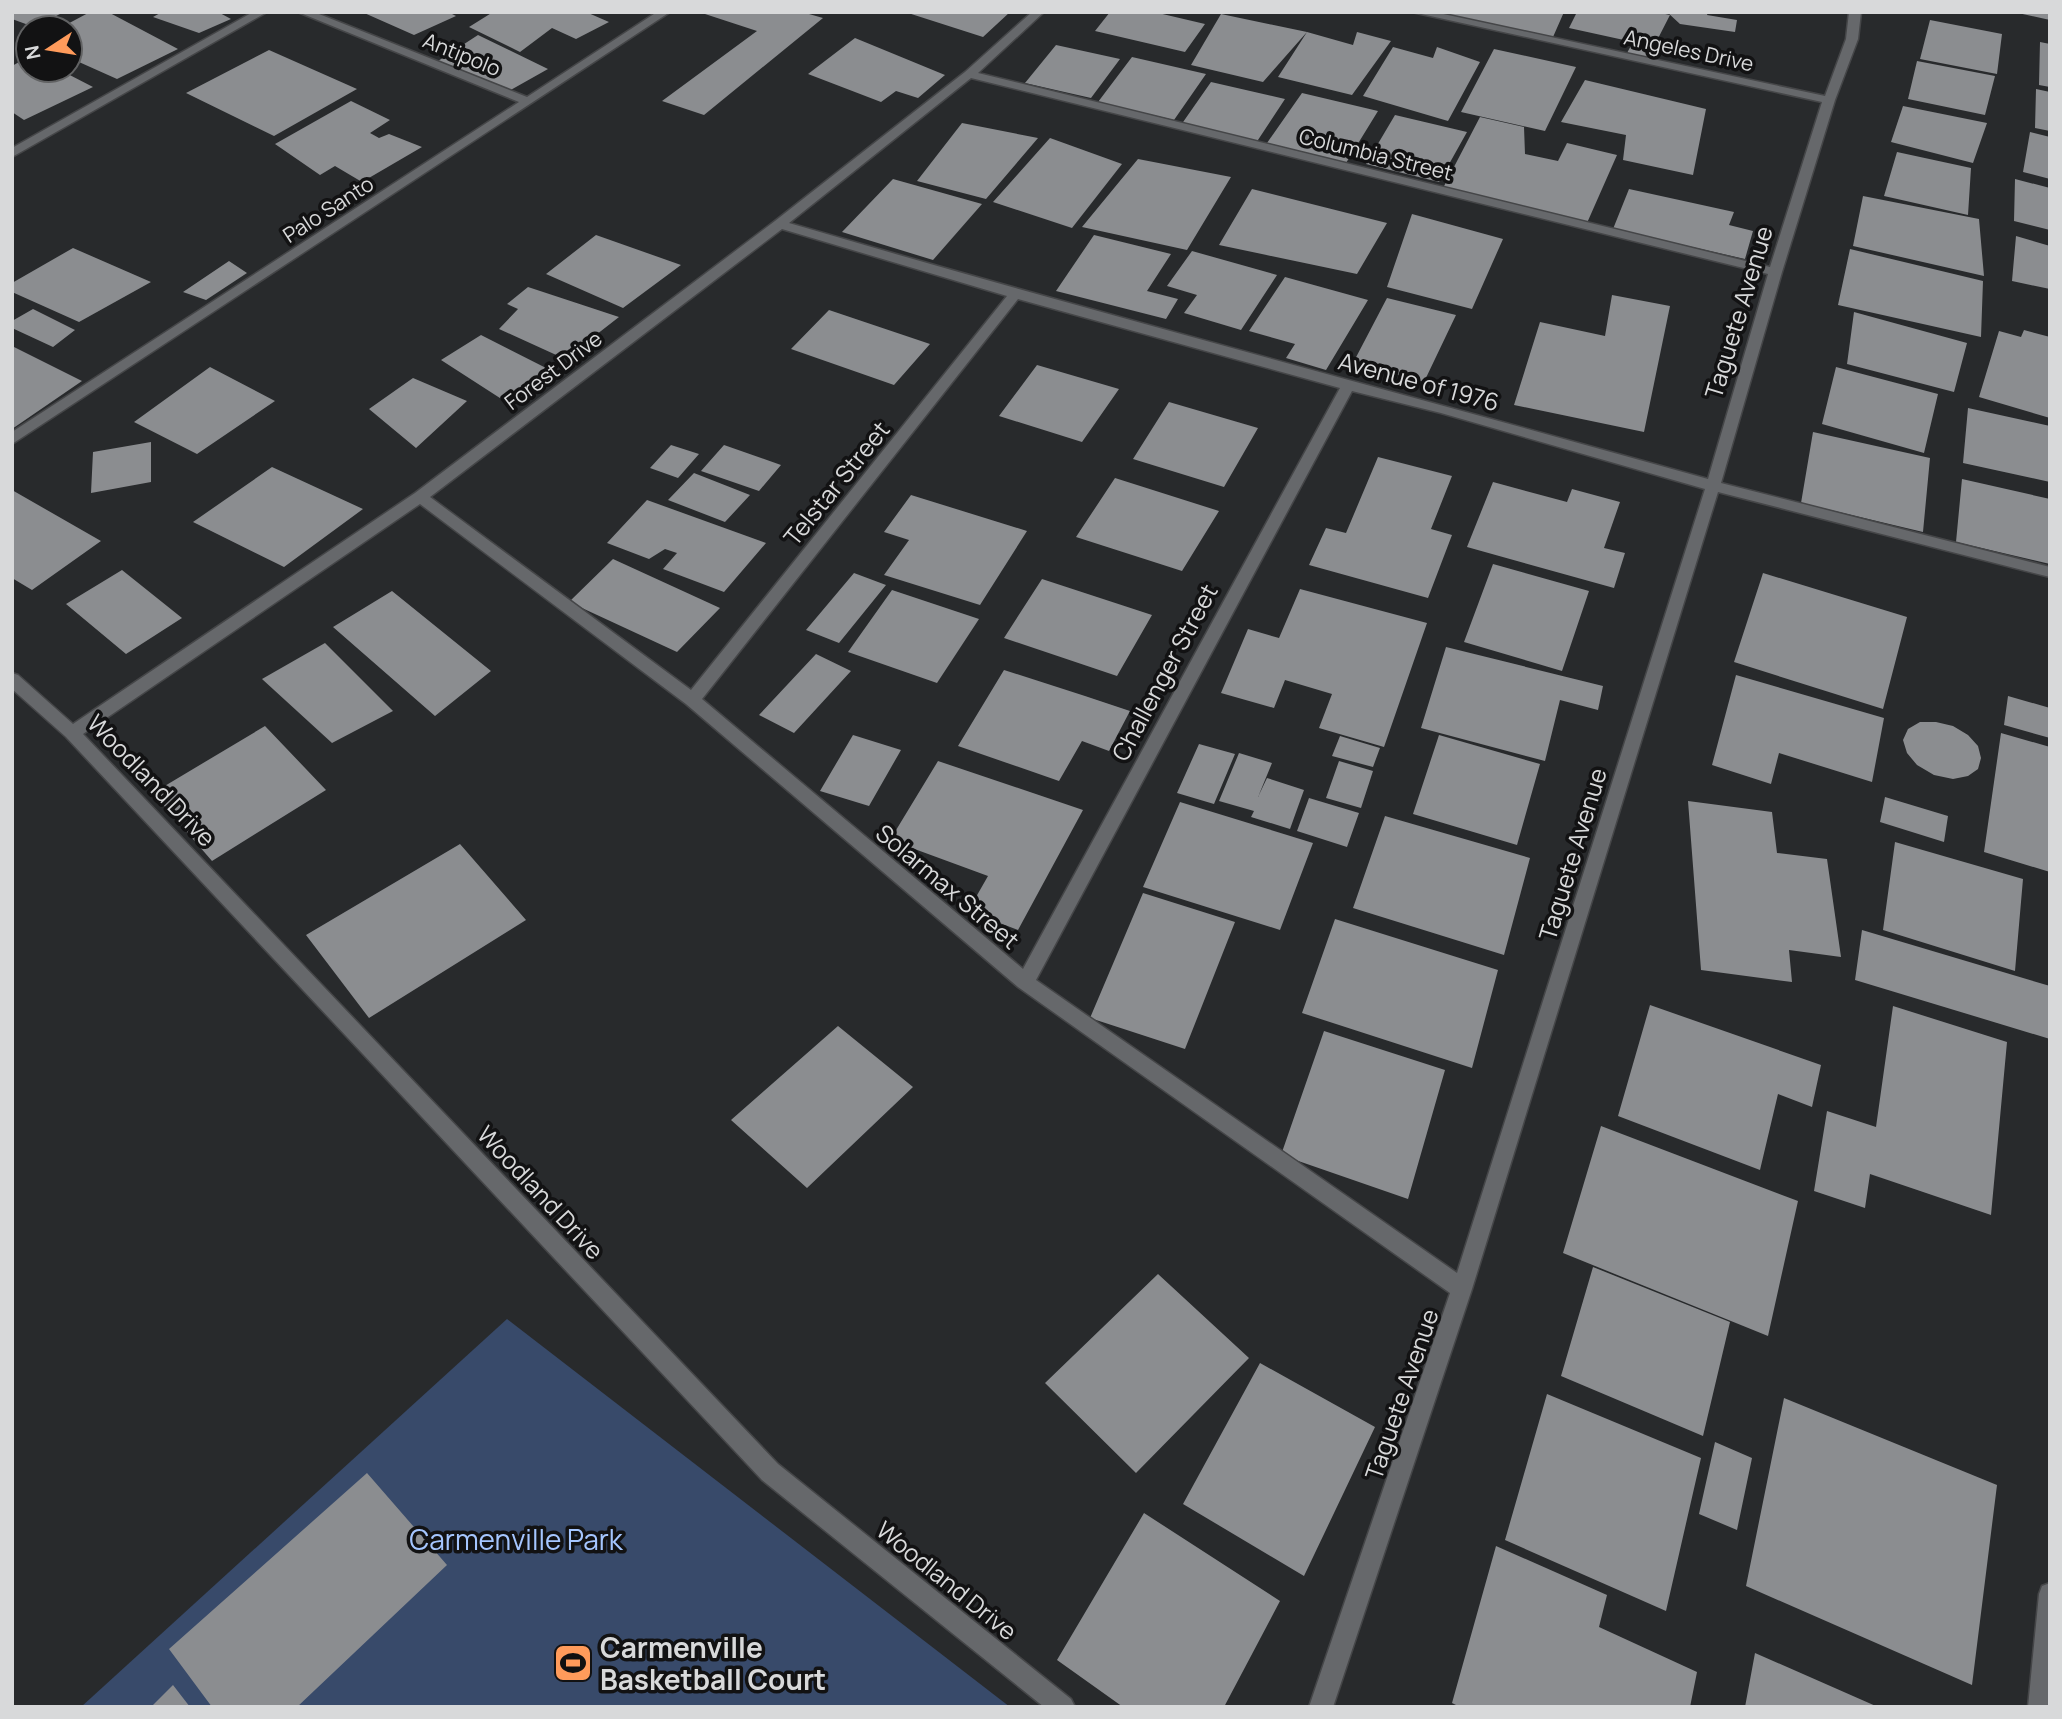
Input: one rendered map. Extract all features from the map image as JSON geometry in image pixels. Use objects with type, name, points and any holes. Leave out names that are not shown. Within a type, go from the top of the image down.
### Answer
[{"type":"street","points":[[12,153],[262,12]]},
{"type":"street","name":"Antipolo","points":[[303,12],[527,101]]},
{"type":"street","name":"Palo Santo","points":[[12,439],[665,12]]},
{"type":"street","name":"Forest Drive","points":[[72,733],[420,497],[780,224],[969,74],[1039,12]]},
{"type":"street","name":"Angeles Drive","points":[[1417,12],[1829,100]]},
{"type":"street","name":"Taguete Avenue","points":[[1321,1707],[1462,1289],[1713,486],[1775,272],[1829,100],[1852,39],[1855,12]]},
{"type":"street","name":"Columbia Street","points":[[969,74],[1775,272]]},
{"type":"street","name":"Avenue of 1976","points":[[780,224],[1015,294],[1348,386],[1443,409],[1713,486],[2050,572]]},
{"type":"street","name":"Telstar Street","points":[[692,700],[1015,294]]},
{"type":"street","name":"Challenger Street","points":[[1025,982],[1348,386]]},
{"type":"street","name":"Solarmax Street","points":[[420,497],[692,700],[1025,982],[1462,1289]]},
{"type":"street","name":"Woodland Drive","points":[[12,679],[72,733],[770,1472],[1063,1707]]},
{"type":"street","points":[[2040,1707],[2050,1594]]},
{"type":"green space","name":"Carmenville Park","points":[[507,1319],[1010,1707],[81,1707]]},
{"type":"building","points":[[12,12],[64,12],[14,14],[14,20]]},
{"type":"building","points":[[90,12],[108,12],[178,49],[117,79],[84,64],[84,15]]},
{"type":"building","points":[[162,12],[218,12],[231,19],[199,33],[153,17]]},
{"type":"building","points":[[362,12],[448,12],[456,16],[414,35]]},
{"type":"building","points":[[493,12],[586,12],[609,22],[576,39],[552,28],[520,52],[469,27]]},
{"type":"building","points":[[802,12],[823,18],[704,115],[662,101],[757,31],[705,14]]},
{"type":"building","points":[[905,12],[1010,12],[983,37]]},
{"type":"building","points":[[1110,12],[1154,12],[1205,24],[1185,52],[1095,31]]},
{"type":"building","points":[[1434,12],[1564,12],[1553,37]]},
{"type":"building","points":[[1577,12],[1656,12],[1670,15],[1648,58],[1627,53],[1633,42],[1569,28]]},
{"type":"building","points":[[1667,12],[1708,12],[1707,15],[1737,20],[1735,32],[1680,24]]},
{"type":"building","points":[[2050,12],[2050,20],[2018,13]]},
{"type":"building","points":[[1221,14],[1307,32],[1263,82],[1191,65]]},
{"type":"building","points":[[1930,20],[2002,34],[1997,74],[1920,59]]},
{"type":"building","points":[[1307,32],[1353,45],[1357,32],[1391,41],[1352,95],[1278,77]]},
{"type":"building","points":[[478,35],[548,69],[507,92],[438,61]]},
{"type":"building","points":[[855,38],[945,75],[918,98],[896,91],[881,102],[808,74]]},
{"type":"building","points":[[2040,42],[2050,44],[2050,87],[2039,85]]},
{"type":"building","points":[[1056,45],[1120,59],[1091,98],[1025,83]]},
{"type":"building","points":[[1393,47],[1433,58],[1437,47],[1480,62],[1448,121],[1363,96]]},
{"type":"building","points":[[1494,49],[1576,67],[1545,131],[1461,112]]},
{"type":"building","points":[[269,50],[357,89],[274,136],[186,93]]},
{"type":"building","points":[[1132,57],[1206,74],[1174,120],[1098,102]]},
{"type":"building","points":[[1917,61],[1995,76],[1985,115],[1908,99]]},
{"type":"building","points":[[14,65],[14,84],[84,82],[93,87],[24,120],[12,112]]},
{"type":"building","points":[[1585,80],[1706,109],[1693,175],[1623,160],[1626,135],[1561,122]]},
{"type":"building","points":[[1211,82],[1285,99],[1256,143],[1181,125]]},
{"type":"building","points":[[2036,89],[2050,92],[2050,131],[2035,128]]},
{"type":"building","points":[[1302,93],[1378,111],[1346,163],[1267,143]]},
{"type":"building","points":[[351,101],[390,120],[370,133],[379,138],[389,134],[422,147],[362,182],[335,166],[320,175],[275,144]]},
{"type":"building","points":[[1903,106],[1987,123],[1973,163],[1891,142]]},
{"type":"building","points":[[1395,115],[1467,132],[1439,182],[1366,164]]},
{"type":"building","points":[[1480,117],[1524,127],[1525,154],[1558,161],[1567,143],[1617,155],[1587,223],[1443,188]]},
{"type":"building","points":[[962,123],[1038,138],[986,199],[917,181]]},
{"type":"building","points":[[2030,132],[2050,137],[2050,179],[2023,172]]},
{"type":"building","points":[[1050,138],[1122,164],[1072,228],[993,202]]},
{"type":"building","points":[[1897,152],[1971,168],[1968,215],[1884,196]]},
{"type":"building","points":[[1138,159],[1231,177],[1187,250],[1082,227]]},
{"type":"building","points":[[893,179],[982,204],[933,260],[842,232]]},
{"type":"building","points":[[2015,179],[2050,188],[2050,230],[2014,221]]},
{"type":"building","points":[[1252,189],[1387,223],[1357,274],[1219,245]]},
{"type":"building","points":[[1629,189],[1734,212],[1729,225],[1753,231],[1745,259],[1613,229]]},
{"type":"building","points":[[1863,196],[1979,219],[1984,276],[1853,246]]},
{"type":"building","points":[[1412,214],[1503,239],[1472,309],[1387,287]]},
{"type":"building","points":[[596,235],[681,265],[623,308],[546,274]]},
{"type":"building","points":[[1094,235],[1171,254],[1147,291],[1178,299],[1166,319],[1056,291]]},
{"type":"building","points":[[2016,236],[2050,246],[2050,289],[2012,281]]},
{"type":"building","points":[[73,248],[151,282],[79,322],[12,292],[12,283]]},
{"type":"building","points":[[1850,249],[1983,281],[1981,337],[1838,305]]},
{"type":"building","points":[[1192,251],[1277,275],[1241,330],[1184,313],[1197,295],[1167,286]]},
{"type":"building","points":[[229,261],[247,273],[206,300],[183,292]]},
{"type":"building","points":[[1285,277],[1368,300],[1326,370],[1286,358],[1295,344],[1249,331]]},
{"type":"building","points":[[528,287],[619,317],[565,359],[499,329],[518,309],[507,304]]},
{"type":"building","points":[[1612,295],[1670,306],[1644,432],[1514,405],[1540,322],[1605,336]]},
{"type":"building","points":[[1387,298],[1456,315],[1424,382],[1353,363]]},
{"type":"building","points":[[33,309],[75,330],[53,347],[12,328],[12,321]]},
{"type":"building","points":[[829,310],[930,344],[894,385],[791,349]]},
{"type":"building","points":[[1854,312],[1967,343],[1954,392],[1847,364]]},
{"type":"building","points":[[2024,330],[2050,337],[2050,418],[1979,397],[1999,331],[2021,337]]},
{"type":"building","points":[[481,335],[550,370],[503,400],[441,360]]},
{"type":"building","points":[[12,346],[82,381],[12,429]]},
{"type":"building","points":[[1037,365],[1119,389],[1082,442],[999,416]]},
{"type":"building","points":[[210,367],[275,401],[197,454],[134,422]]},
{"type":"building","points":[[1836,367],[1938,394],[1924,453],[1822,424]]},
{"type":"building","points":[[413,378],[467,401],[416,448],[369,409]]},
{"type":"building","points":[[1169,402],[1258,428],[1224,487],[1133,459]]},
{"type":"building","points":[[1968,408],[2050,426],[2050,482],[1963,463]]},
{"type":"building","points":[[1813,432],[1930,458],[1923,532],[1801,503]]},
{"type":"building","points":[[151,442],[151,482],[91,493],[93,452]]},
{"type":"building","points":[[671,445],[699,454],[678,478],[650,468]]},
{"type":"building","points":[[724,445],[781,465],[759,491],[701,471]]},
{"type":"building","points":[[1378,457],[1452,476],[1431,529],[1452,535],[1428,598],[1309,565],[1326,528],[1346,533]]},
{"type":"building","points":[[272,467],[363,509],[284,567],[193,522]]},
{"type":"building","points":[[694,473],[750,495],[725,522],[668,500]]},
{"type":"building","points":[[1115,478],[1219,511],[1182,571],[1076,537]]},
{"type":"building","points":[[1962,479],[2050,499],[2050,564],[1956,542]]},
{"type":"building","points":[[1493,482],[1567,502],[1572,489],[1620,502],[1604,548],[1625,553],[1614,588],[1467,547]]},
{"type":"building","points":[[12,490],[101,541],[32,590],[12,578]]},
{"type":"building","points":[[911,495],[1027,531],[980,605],[884,575],[909,540],[884,532]]},
{"type":"building","points":[[647,500],[766,543],[724,592],[663,569],[677,553],[665,549],[649,559],[607,543]]},
{"type":"building","points":[[613,559],[720,608],[677,652],[569,602]]},
{"type":"building","points":[[1493,564],[1589,591],[1562,671],[1464,642]]},
{"type":"building","points":[[122,570],[182,618],[126,654],[66,604]]},
{"type":"building","points":[[854,573],[886,585],[839,643],[806,630]]},
{"type":"building","points":[[1763,573],[1907,617],[1883,709],[1734,662]]},
{"type":"building","points":[[1042,579],[1152,615],[1117,676],[1004,638]]},
{"type":"building","points":[[1300,589],[1427,623],[1384,747],[1319,728],[1332,694],[1285,680],[1274,708],[1221,693],[1248,629],[1279,638]]},
{"type":"building","points":[[892,590],[979,619],[937,683],[848,652]]},
{"type":"building","points":[[392,591],[491,671],[435,716],[333,627]]},
{"type":"building","points":[[325,643],[393,711],[332,743],[262,679]]},
{"type":"building","points":[[1446,647],[1603,686],[1598,710],[1560,700],[1545,761],[1421,728]]},
{"type":"building","points":[[816,654],[851,671],[794,733],[759,715]]},
{"type":"building","points":[[1004,670],[1130,711],[1109,751],[1082,741],[1059,781],[958,746]]},
{"type":"building","points":[[1736,675],[1884,718],[1872,782],[1779,753],[1771,784],[1712,765]]},
{"type":"building","points":[[2008,696],[2050,708],[2050,738],[2004,725]]},
{"type":"building","points":[[1920,722],[1953,726],[1968,735],[1978,746],[1981,758],[1978,769],[1968,776],[1953,779],[1934,775],[1917,765],[1907,753],[1903,740],[1908,729]]},
{"type":"building","points":[[265,726],[326,790],[212,861],[153,793]]},
{"type":"building","points":[[2001,733],[2050,747],[2050,872],[1984,852]]},
{"type":"building","points":[[853,735],[901,750],[869,806],[820,791]]},
{"type":"building","points":[[1439,735],[1540,764],[1517,845],[1413,814]]},
{"type":"building","points":[[1340,736],[1380,748],[1373,767],[1332,756]]},
{"type":"building","points":[[1199,744],[1235,754],[1214,804],[1177,793]]},
{"type":"building","points":[[1239,753],[1272,763],[1258,797],[1267,778],[1304,790],[1290,829],[1251,817],[1254,811],[1219,801]]},
{"type":"building","points":[[938,761],[1083,810],[1018,930],[968,911],[988,876],[890,840]]},
{"type":"building","points":[[1339,761],[1373,771],[1361,808],[1326,798]]},
{"type":"building","points":[[1885,797],[1948,816],[1944,842],[1880,822]]},
{"type":"building","points":[[1309,798],[1359,813],[1347,847],[1297,831]]},
{"type":"building","points":[[1688,801],[1772,812],[1777,853],[1827,859],[1841,957],[1789,950],[1792,982],[1701,970]]},
{"type":"building","points":[[1180,802],[1313,843],[1280,930],[1143,887]]},
{"type":"building","points":[[1385,816],[1530,858],[1504,955],[1353,908]]},
{"type":"building","points":[[1895,842],[2023,879],[2015,971],[1883,930]]},
{"type":"building","points":[[460,844],[526,920],[369,1018],[306,935]]},
{"type":"building","points":[[1143,893],[1235,922],[1185,1049],[1090,1018]]},
{"type":"building","points":[[1335,919],[1498,970],[1472,1068],[1302,1013]]},
{"type":"building","points":[[1862,930],[2050,986],[2050,1039],[1855,980]]},
{"type":"building","points":[[1650,1005],[1821,1065],[1812,1107],[1778,1094],[1760,1170],[1618,1116]]},
{"type":"building","points":[[1893,1006],[2007,1042],[1991,1215],[1870,1174],[1865,1208],[1814,1191],[1827,1111],[1876,1127]]},
{"type":"building","points":[[838,1026],[913,1087],[807,1188],[731,1120]]},
{"type":"building","points":[[1324,1031],[1445,1070],[1408,1199],[1281,1155]]},
{"type":"building","points":[[1601,1126],[1798,1201],[1768,1336],[1563,1253]]},
{"type":"building","points":[[1593,1267],[1730,1322],[1703,1436],[1561,1376]]},
{"type":"building","points":[[1158,1274],[1249,1358],[1136,1473],[1045,1383]]},
{"type":"building","points":[[1260,1363],[1375,1427],[1304,1576],[1183,1504]]},
{"type":"building","points":[[1547,1394],[1701,1458],[1666,1611],[1505,1540]]},
{"type":"building","points":[[1784,1398],[1997,1485],[1972,1685],[1746,1586]]},
{"type":"building","points":[[1715,1442],[1752,1458],[1737,1530],[1699,1514]]},
{"type":"building","points":[[367,1473],[447,1565],[297,1707],[212,1707],[169,1649]]},
{"type":"building","points":[[1144,1513],[1280,1601],[1224,1707],[1123,1707],[1057,1660]]},
{"type":"building","points":[[1496,1546],[1607,1595],[1599,1627],[1697,1672],[1690,1707],[1460,1707],[1452,1703]]},
{"type":"building","points":[[1755,1653],[1878,1707],[1745,1707]]},
{"type":"building","points":[[173,1685],[190,1707],[151,1707]]},
{"type":"place","name":"Carmenville Basketball Court","points":[[573,1663]]}]
